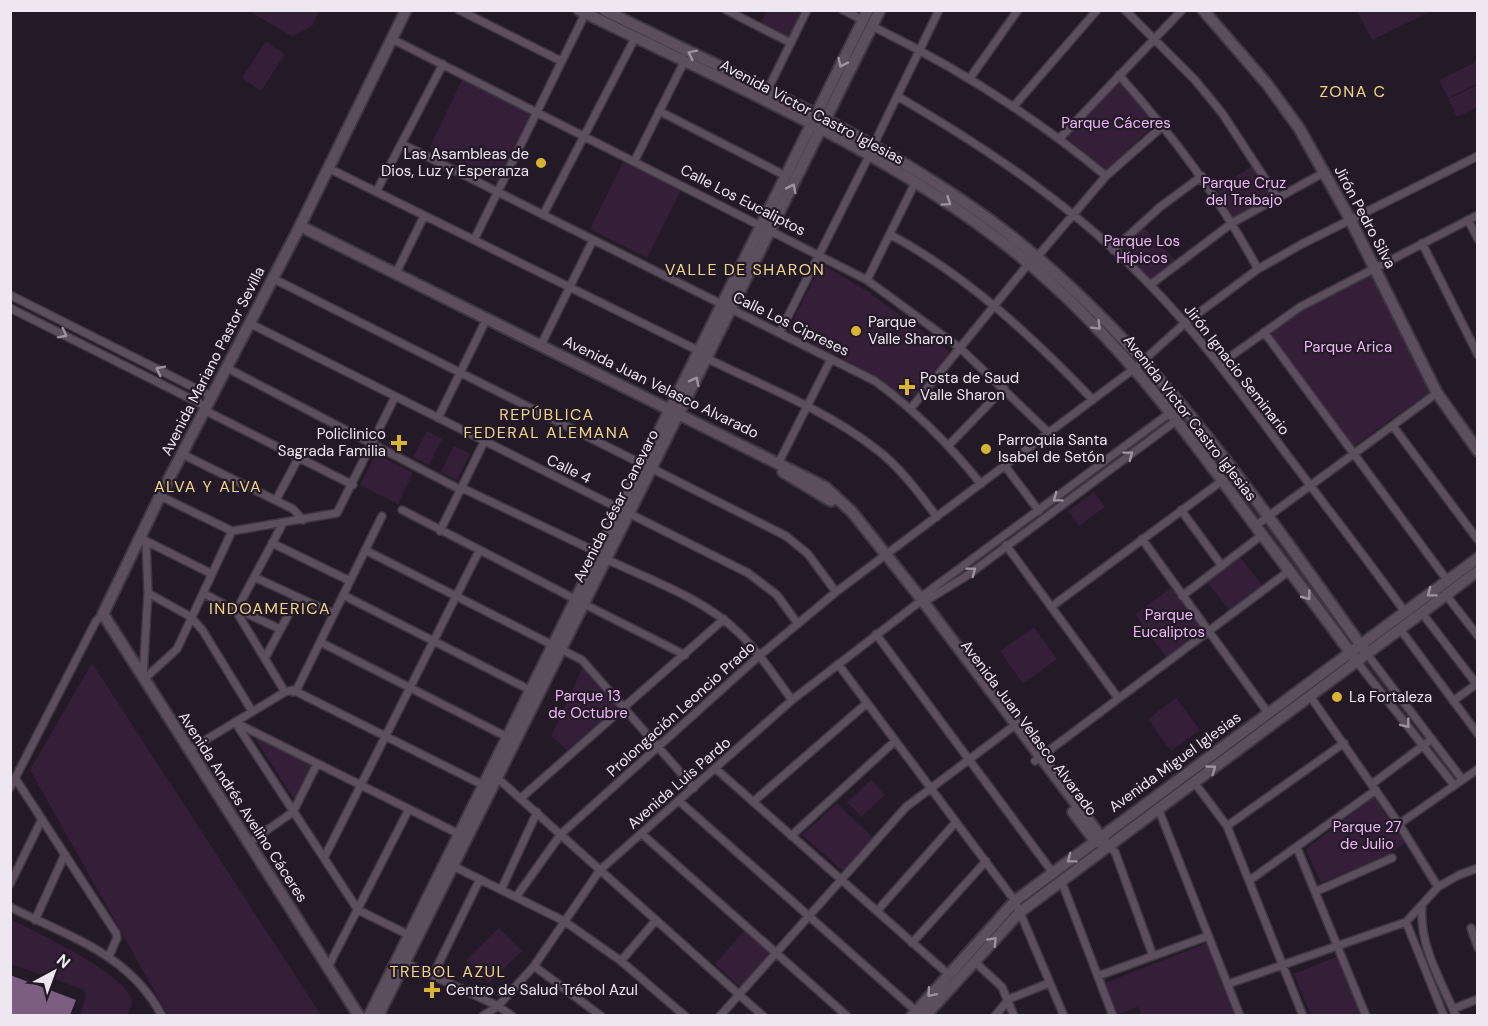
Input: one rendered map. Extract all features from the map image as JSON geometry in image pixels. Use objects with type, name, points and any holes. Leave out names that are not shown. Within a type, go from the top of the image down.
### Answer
[{"type":"street","name":"Avenida Mariano Pastor Sevilla","points":[[10,788],[96,621],[103,614],[143,539],[160,496],[209,405],[406,10]]},
{"type":"street","points":[[459,10],[561,62]]},
{"type":"street","name":"Avenida Victor Castro Iglesias","points":[[604,10],[767,91],[818,123]]},
{"type":"street","points":[[726,10],[791,43]]},
{"type":"street","points":[[767,91],[807,10]]},
{"type":"street","points":[[843,10],[868,19],[970,78],[1060,138],[1106,176]]},
{"type":"street","name":"Avenida César Canevaro","points":[[369,1016],[453,866],[493,775],[868,19],[880,10]]},
{"type":"street","points":[[780,332],[939,10]]},
{"type":"street","points":[[970,78],[1018,10]]},
{"type":"street","points":[[1014,106],[1097,10]]},
{"type":"street","points":[[1125,10],[1154,38],[1222,113],[1277,197]]},
{"type":"street","points":[[1060,138],[1182,10]]},
{"type":"street","name":"Jirón Pedro Silva","points":[[1203,10],[1267,84],[1299,128],[1375,267],[1437,393],[1478,451]]},
{"type":"street","points":[[474,240],[538,111],[582,12]]},
{"type":"street","name":"Avenida Victor Castro Iglesias","points":[[582,12],[684,62],[818,123],[935,182],[1083,298],[1139,364],[1203,432],[1462,779]]},
{"type":"street","points":[[543,215],[635,38]]},
{"type":"street","name":"Calle Los Eucaliptos","points":[[392,39],[635,160],[867,280],[960,348],[1049,433]]},
{"type":"street","points":[[635,160],[684,62]]},
{"type":"street","points":[[376,192],[443,64]]},
{"type":"street","points":[[1119,75],[1164,125],[1202,176],[1258,269]]},
{"type":"street","name":"Jirón Ignacio Seminario","points":[[897,96],[961,134],[1072,214],[1150,285],[1220,364],[1405,612]]},
{"type":"street","points":[[659,111],[786,176]]},
{"type":"street","name":"Avenida César Canevaro","points":[[766,227],[786,176],[818,123]]},
{"type":"street","points":[[911,408],[1072,214],[1106,176],[1164,125]]},
{"type":"street","name":"Calle Los Cipreses","points":[[402,144],[875,381],[911,408],[949,445],[981,484]]},
{"type":"street","name":"Avenida Victor Castro Iglesias","points":[[871,151],[915,183],[1033,260]]},
{"type":"street","name":"Prolongación Leoncio Prado","points":[[516,897],[561,834],[759,656],[836,592],[1139,364],[1185,323],[1258,269],[1350,219],[1478,156]]},
{"type":"street","points":[[328,168],[703,354],[845,428],[878,450],[908,480],[938,517]]},
{"type":"street","points":[[1150,285],[1232,223],[1325,172]]},
{"type":"street","points":[[1113,250],[1160,207],[1202,176]]},
{"type":"street","points":[[867,280],[915,183]]},
{"type":"street","points":[[1220,364],[1300,307],[1478,215]]},
{"type":"street","points":[[396,273],[424,216]]},
{"type":"street","points":[[1468,220],[1478,239]]},
{"type":"street","name":"Avenida Juan Velasco Alvarado","points":[[298,229],[396,273],[486,321],[541,345],[822,494],[843,512],[884,556]]},
{"type":"street","name":"Avenida Juan Velasco Alvarado","points":[[298,229],[673,414],[780,462],[825,487],[852,512],[1037,759],[1098,838],[1108,846]]},
{"type":"street","points":[[891,235],[927,254],[993,307],[1046,351],[1093,399]]},
{"type":"street","points":[[541,345],[593,240]]},
{"type":"street","points":[[1422,243],[1478,355]]},
{"type":"street","points":[[272,278],[786,536],[808,554],[836,592]]},
{"type":"street","points":[[10,295],[352,485]]},
{"type":"street","points":[[10,308],[209,405]]},
{"type":"street","points":[[438,418],[486,321]]},
{"type":"street","name":"Calle 4","points":[[249,323],[763,582],[777,595],[798,624]]},
{"type":"street","points":[[1264,332],[1447,580]]},
{"type":"street","points":[[780,462],[831,359]]},
{"type":"street","name":"Avenida Victor Castro Iglesias","points":[[1139,364],[1174,416],[1353,657],[1454,785]]},
{"type":"street","points":[[227,368],[461,489],[697,603],[724,619],[759,656],[792,700]]},
{"type":"street","points":[[949,445],[1004,388]]},
{"type":"street","points":[[1182,596],[1222,566],[1259,530],[1267,518],[1437,393]]},
{"type":"street","points":[[160,496],[232,531],[282,525],[338,513],[395,397]]},
{"type":"street","name":"Avenida Luis Pardo","points":[[483,1016],[498,1006],[534,966],[600,870],[792,700],[920,601],[925,594],[1174,416]]},
{"type":"street","name":"Avenida Luis Pardo","points":[[920,601],[929,599],[958,581],[1174,416]]},
{"type":"street","points":[[1393,426],[1478,540]]},
{"type":"street","points":[[440,531],[484,442]]},
{"type":"street","points":[[182,454],[293,509],[303,520]]},
{"type":"street","points":[[276,500],[298,457]]},
{"type":"street","points":[[1005,466],[1039,511]]},
{"type":"street","points":[[1051,607],[1223,480]]},
{"type":"street","points":[[402,510],[685,655]]},
{"type":"street","points":[[1182,510],[1222,566]]},
{"type":"street","points":[[269,701],[296,691],[382,516]]},
{"type":"street","points":[[237,610],[282,525]]},
{"type":"street","points":[[143,680],[177,650],[232,531]]},
{"type":"street","points":[[143,539],[212,574]]},
{"type":"street","points":[[143,539],[148,593],[143,680]]},
{"type":"street","points":[[1142,539],[1268,713]]},
{"type":"street","points":[[272,543],[350,581]]},
{"type":"street","points":[[1006,545],[1118,698]]},
{"type":"street","points":[[365,550],[582,660],[694,788]]},
{"type":"street","points":[[324,858],[479,551]]},
{"type":"street","name":"Avenida Miguel Iglesias","points":[[1364,650],[1405,612],[1478,558]]},
{"type":"street","points":[[1037,759],[1289,571]]},
{"type":"street","points":[[254,576],[334,614]]},
{"type":"street","name":"Avenida Miguel Iglesias","points":[[918,1014],[975,962],[1020,912],[1098,838],[1268,713],[1364,650],[1400,630],[1446,595],[1476,577]]},
{"type":"street","points":[[148,593],[191,617],[252,711]]},
{"type":"street","points":[[202,593],[280,629]]},
{"type":"street","points":[[343,595],[530,690]]},
{"type":"street","points":[[1446,595],[1478,636]]},
{"type":"street","points":[[265,658],[298,597]]},
{"type":"street","name":"Avenida Juan Velasco Alvarado","points":[[920,601],[1011,728],[1037,759]]},
{"type":"street","points":[[237,610],[285,692]]},
{"type":"street","points":[[1422,613],[1477,684],[1453,701]]},
{"type":"street","name":"Avenida Andrés Avelino Cáceres","points":[[103,614],[359,1016]]},
{"type":"street","points":[[521,798],[724,619]]},
{"type":"street","points":[[1400,630],[1478,734]]},
{"type":"street","points":[[876,634],[1057,876],[1113,1016]]},
{"type":"street","points":[[320,642],[507,737]]},
{"type":"street","name":"Avenida César Canevaro","points":[[378,1016],[401,961],[409,935],[483,785],[493,775],[507,737],[530,690],[558,646]]},
{"type":"street","name":"Avenida Miguel Iglesias","points":[[918,1014],[948,974],[1015,901],[1108,846],[1310,696],[1353,657]]},
{"type":"street","points":[[838,664],[1015,901],[1064,1016]]},
{"type":"street","points":[[189,750],[285,692],[296,691],[483,785]]},
{"type":"street","points":[[1310,696],[1399,824],[1438,887]]},
{"type":"street","points":[[753,802],[867,704]]},
{"type":"street","points":[[235,722],[459,834]]},
{"type":"street","points":[[235,722],[358,910],[409,935]]},
{"type":"street","points":[[720,1016],[906,807],[1011,728]]},
{"type":"street","points":[[1250,880],[1297,848],[1432,739]]},
{"type":"street","points":[[791,836],[895,741]]},
{"type":"street","points":[[1227,826],[1344,742]]},
{"type":"street","points":[[250,842],[293,812],[316,764]]},
{"type":"street","points":[[716,769],[948,974]]},
{"type":"street","points":[[1399,824],[1478,769]]},
{"type":"street","points":[[493,775],[763,1016]]},
{"type":"street","points":[[15,778],[116,933],[117,938],[110,956]]},
{"type":"street","points":[[1194,782],[1227,826],[1302,1016]]},
{"type":"street","points":[[679,801],[918,1014]]},
{"type":"street","points":[[1158,808],[1240,1016]]},
{"type":"street","points":[[328,967],[409,809]]},
{"type":"street","points":[[501,890],[537,812]]},
{"type":"street","points":[[10,884],[42,819]]},
{"type":"street","points":[[877,911],[956,822]]},
{"type":"street","points":[[642,834],[846,1016]]},
{"type":"street","points":[[1108,846],[1114,852],[1153,956]]},
{"type":"street","points":[[1297,848],[1340,946],[1366,1016]]},
{"type":"street","points":[[35,920],[65,854]]},
{"type":"street","points":[[1317,891],[1392,858]]},
{"type":"street","points":[[912,943],[986,861]]},
{"type":"street","points":[[453,866],[564,921],[621,961],[685,1016]]},
{"type":"street","points":[[1228,984],[1406,922],[1438,887],[1459,875],[1478,868]]},
{"type":"street","points":[[433,975],[480,879]]},
{"type":"street","points":[[1422,907],[1426,944],[1454,1012],[1478,999]]},
{"type":"street","points":[[10,908],[110,956],[126,968],[143,986],[162,1016]]},
{"type":"street","points":[[621,961],[656,920]]},
{"type":"street","points":[[1406,922],[1444,1016]]},
{"type":"street","points":[[1471,928],[1478,948]]},
{"type":"street","points":[[1098,976],[1208,936]]},
{"type":"street","points":[[401,961],[498,1006],[512,1016]]},
{"type":"street","points":[[975,962],[1002,987],[1009,999],[1014,1016]]},
{"type":"street","points":[[534,966],[601,1016]]},
{"type":"street","points":[[995,1016],[1009,999],[1049,983]]},
{"type":"green space","points":[[249,11],[319,11],[313,25],[293,37]]},
{"type":"green space","points":[[767,11],[804,11],[790,39],[760,24]]},
{"type":"green space","points":[[1357,11],[1432,11],[1372,40]]},
{"type":"green space","points":[[266,41],[285,54],[261,91],[242,78]]},
{"type":"green space","points":[[1476,62],[1477,84],[1448,98],[1439,80]]},
{"type":"green space","points":[[462,80],[532,115],[498,183],[429,148]]},
{"type":"green space","name":"Parque Cáceres","points":[[1118,80],[1156,123],[1106,170],[1065,136]]},
{"type":"green space","points":[[1477,85],[1477,107],[1457,117],[1448,99]]},
{"type":"green space","points":[[623,162],[681,190],[647,258],[590,229]]},
{"type":"green space","name":"Parque Cruz del Trabajo","points":[[1254,165],[1273,195],[1234,218],[1216,189]]},
{"type":"green space","name":"Parque Los Hípicos","points":[[1142,226],[1175,260],[1149,281],[1116,249]]},
{"type":"green space","name":"Parque Valle Sharon","points":[[823,265],[867,291],[948,350],[948,354],[914,396],[906,398],[876,377],[842,359],[842,355],[836,355],[790,333],[789,329],[820,266]]},
{"type":"green space","name":"Parque Arica","points":[[1372,274],[1431,391],[1354,446],[1270,332],[1313,304]]},
{"type":"green space","points":[[1148,368],[1261,515],[1256,519],[1197,438],[1143,373]]},
{"type":"green space","points":[[427,431],[442,439],[429,465],[413,457]]},
{"type":"green space","points":[[454,446],[470,454],[457,480],[441,472]]},
{"type":"green space","points":[[376,454],[413,473],[398,504],[360,485]]},
{"type":"green space","points":[[1094,492],[1105,507],[1079,526],[1068,511]]},
{"type":"green space","points":[[1268,525],[1355,643],[1350,647],[1262,529]]},
{"type":"green space","points":[[1240,557],[1263,586],[1230,611],[1207,582]]},
{"type":"green space","name":"Parque Eucaliptos","points":[[1171,588],[1204,632],[1167,659],[1135,614]]},
{"type":"green space","points":[[1034,627],[1057,659],[1023,684],[1000,651]]},
{"type":"green space","points":[[1366,658],[1458,776],[1453,780],[1361,662]]},
{"type":"green space","points":[[92,663],[321,1015],[168,1015],[30,770]]},
{"type":"green space","name":"Parque 13 de Octubre","points":[[583,667],[617,707],[567,750],[551,736]]},
{"type":"green space","points":[[1176,698],[1200,730],[1171,751],[1148,719]]},
{"type":"green space","points":[[258,737],[312,766],[296,798],[293,798],[256,740]]},
{"type":"green space","points":[[871,780],[885,795],[861,817],[847,802]]},
{"type":"green space","name":"Parque 27 de Julio","points":[[1374,797],[1405,843],[1387,856],[1321,883],[1306,849]]},
{"type":"green space","points":[[837,803],[874,839],[844,872],[802,835]]},
{"type":"green space","points":[[11,919],[79,955],[116,980],[127,991],[132,1002],[127,1015],[80,1015],[86,996],[84,990],[11,964]]},
{"type":"green space","points":[[499,928],[522,951],[489,983],[466,960]]},
{"type":"green space","points":[[745,930],[771,953],[740,987],[715,964]]},
{"type":"green space","points":[[1207,943],[1236,1015],[1142,1015],[1138,1007],[1118,1014],[1105,983]]},
{"type":"green space","points":[[1338,956],[1363,1015],[1311,1015],[1294,974]]},
{"type":"shaded area","points":[[10,975],[76,1000],[70,1015],[11,1015]]},
{"type":"place","name":"Las Asambleas de Dios, Luz y Esperanza","points":[[541,163]]},
{"type":"place","name":"Parque Valle Sharon","points":[[856,331]]},
{"type":"place","name":"Posta de Saud Valle Sharon","points":[[907,387]]},
{"type":"place","name":"Policlinico Sagrada Familia","points":[[399,443]]},
{"type":"place","name":"Parroquia Santa Isabel de Setón","points":[[986,449]]},
{"type":"place","name":"La Fortaleza","points":[[1337,697]]},
{"type":"place","name":"Centro de Salud Trébol Azul","points":[[432,990]]},
{"type":"district","name":"ZONA C","points":[[1353,91]]},
{"type":"district","name":"VALLE DE SHARON","points":[[745,269]]},
{"type":"district","name":"REPÚBLICA FEDERAL ALEMANA","points":[[547,423]]},
{"type":"district","name":"ALVA Y ALVA","points":[[208,486]]},
{"type":"district","name":"INDOAMERICA","points":[[270,608]]},
{"type":"district","name":"TREBOL AZUL","points":[[448,971]]}]
